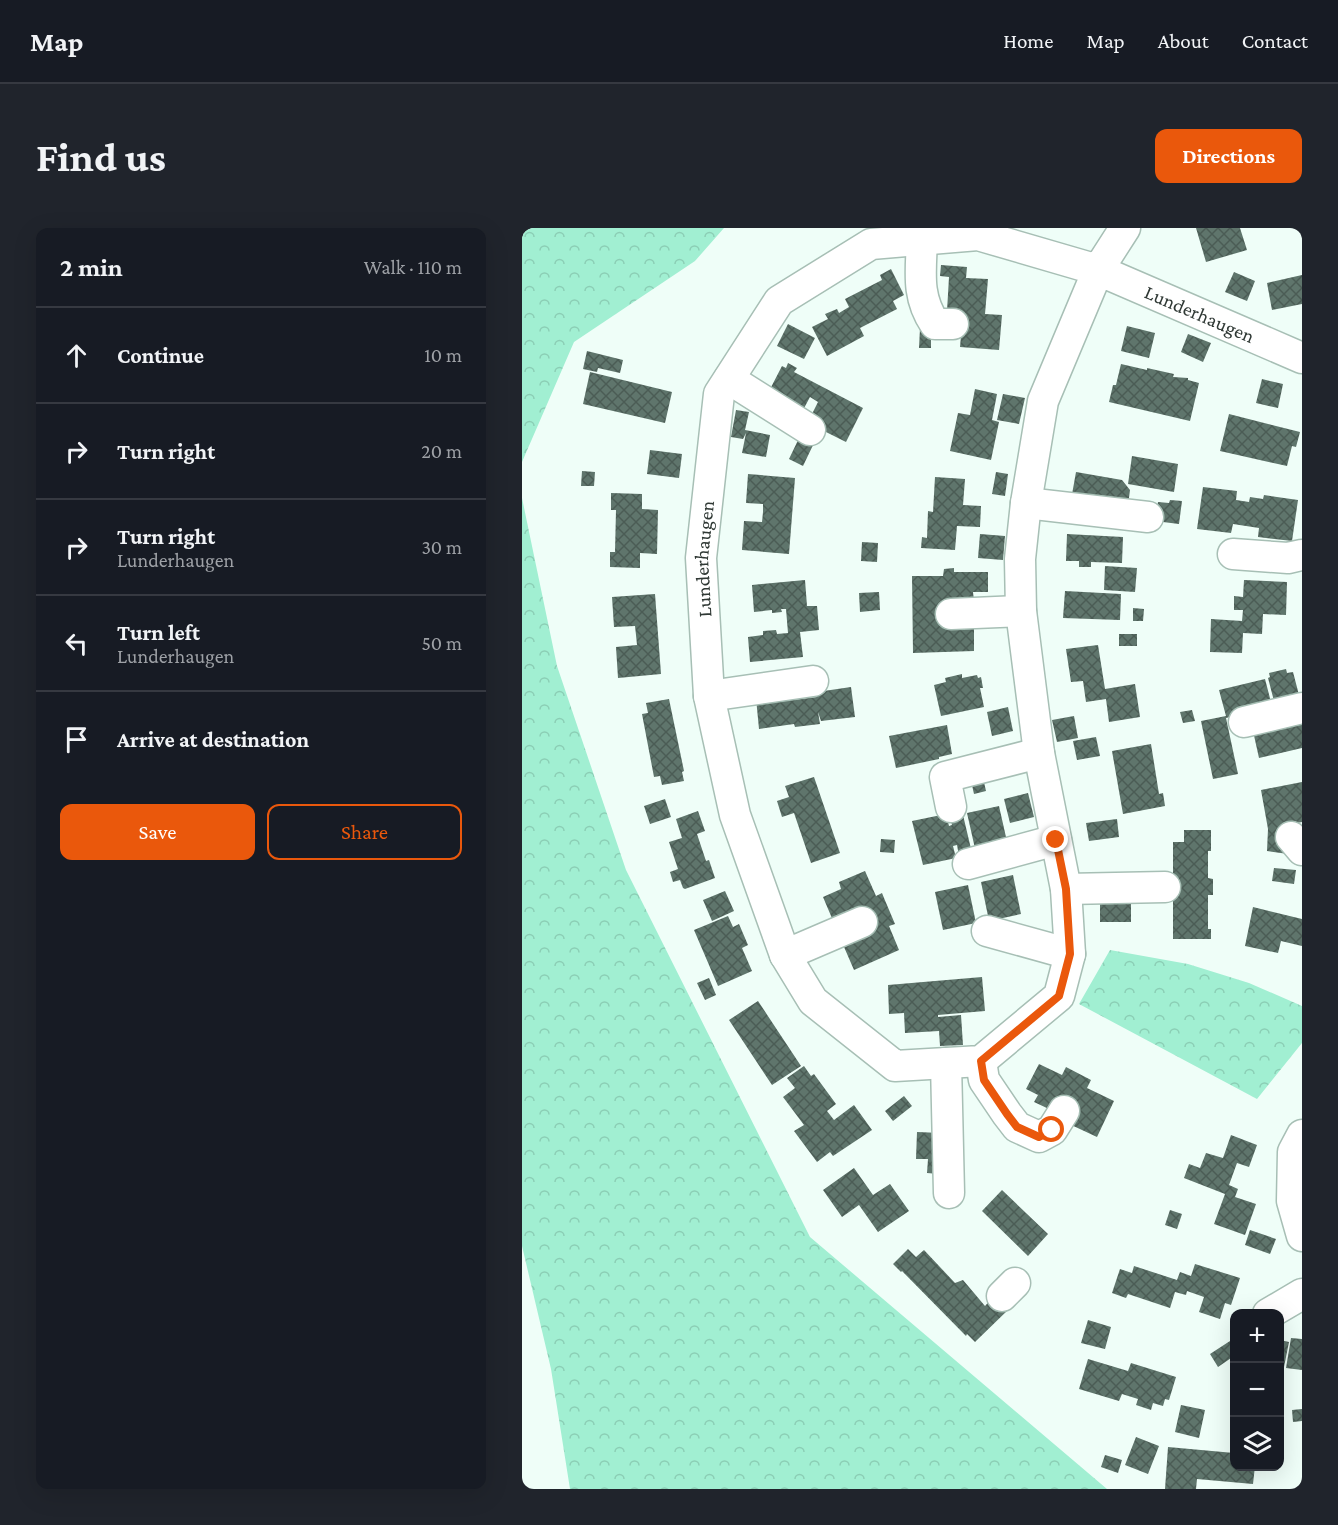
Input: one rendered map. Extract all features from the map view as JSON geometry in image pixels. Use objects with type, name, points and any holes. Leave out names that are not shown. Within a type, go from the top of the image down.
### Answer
[{"type":"street","points":[[1064,1111],[1052,1130],[1039,1137],[1017,1127],[992,1095],[984,1080],[981,1061],[1059,996],[1070,954],[1066,889],[1039,753],[1021,611],[1020,559],[1026,503],[1043,401],[1098,270],[1125,228]]},
{"type":"street","name":"Lunderhaugen","points":[[981,1061],[895,1066],[813,1001],[785,955],[735,815],[709,696],[701,558],[719,394],[779,301],[871,244],[978,235],[1098,270],[1302,358]]},
{"type":"street","points":[[922,240],[920,286],[925,309],[935,324],[953,324]]},
{"type":"street","points":[[729,379],[810,430]]},
{"type":"street","points":[[1026,503],[1148,517]]},
{"type":"street","points":[[1233,554],[1288,558],[1302,555]]},
{"type":"street","points":[[951,614],[1021,611]]},
{"type":"street","points":[[709,696],[813,681]]},
{"type":"street","points":[[1244,722],[1302,708]]},
{"type":"street","points":[[951,807],[945,777],[1039,753]]},
{"type":"street","points":[[968,864],[1056,840]]},
{"type":"street","points":[[1066,889],[1165,886]]},
{"type":"street","points":[[785,955],[862,922]]},
{"type":"street","points":[[987,931],[1070,954]]},
{"type":"street","points":[[946,1063],[949,1193]]},
{"type":"street","points":[[1299,1147],[1292,1201],[1302,1236]]},
{"type":"street","points":[[1276,1309],[1302,1294]]},
{"type":"green space","points":[[522,228],[724,228],[695,261],[574,342],[522,462]]},
{"type":"green space","points":[[522,498],[557,666],[626,870],[810,1237],[1107,1489],[570,1489],[551,1369],[522,1246]]},
{"type":"green space","points":[[1110,950],[1188,964],[1249,983],[1302,1006],[1302,1043],[1257,1099],[1079,1004]]},
{"type":"building","points":[[1196,228],[1240,228],[1247,250],[1206,262]]},
{"type":"building","points":[[941,265],[967,267],[966,278],[988,279],[985,314],[1002,315],[999,350],[960,347],[963,313],[947,311],[949,277],[940,276]]},
{"type":"building","points":[[891,269],[904,295],[893,301],[897,309],[860,328],[864,336],[827,356],[812,327],[828,319],[825,314],[837,309],[839,313],[849,307],[845,299],[882,280],[880,275]]},
{"type":"building","points":[[1234,272],[1255,281],[1247,301],[1225,292]]},
{"type":"building","points":[[1302,275],[1302,304],[1272,310],[1267,283]]},
{"type":"building","points":[[788,324],[815,338],[804,359],[777,346]]},
{"type":"building","points":[[1127,326],[1155,333],[1149,358],[1121,351]]},
{"type":"building","points":[[920,328],[931,328],[931,348],[919,348]]},
{"type":"building","points":[[1188,334],[1211,343],[1203,362],[1181,352]]},
{"type":"building","points":[[587,351],[623,360],[620,373],[598,368],[597,372],[583,369]]},
{"type":"building","points":[[788,363],[797,368],[794,372],[863,408],[846,442],[816,427],[810,418],[818,402],[810,397],[802,412],[767,395],[782,366],[786,368]]},
{"type":"building","points":[[1121,364],[1174,374],[1173,377],[1188,378],[1188,380],[1199,383],[1190,421],[1109,402]]},
{"type":"building","points":[[590,372],[672,392],[665,423],[583,404]]},
{"type":"building","points":[[1262,379],[1283,384],[1278,408],[1256,403]]},
{"type":"building","points":[[975,389],[997,394],[992,420],[999,422],[991,460],[950,451],[958,413],[970,415]]},
{"type":"building","points":[[1003,394],[1025,398],[1019,424],[997,420]]},
{"type":"building","points":[[736,410],[749,412],[745,430],[770,435],[766,457],[742,453],[746,433],[743,439],[731,437]]},
{"type":"building","points":[[1229,414],[1300,432],[1296,447],[1292,446],[1287,466],[1220,451]]},
{"type":"building","points":[[801,434],[815,441],[803,466],[789,459]]},
{"type":"building","points":[[650,450],[682,454],[679,478],[647,474]]},
{"type":"building","points":[[1132,456],[1178,464],[1174,492],[1128,484]]},
{"type":"building","points":[[582,471],[595,472],[594,486],[581,486]]},
{"type":"building","points":[[996,472],[1008,474],[1005,496],[992,494]]},
{"type":"building","points":[[1076,472],[1122,480],[1130,490],[1128,505],[1071,500]]},
{"type":"building","points":[[748,474],[795,478],[789,554],[742,550],[744,521],[762,522],[763,512],[763,504],[746,503]]},
{"type":"building","points":[[935,477],[965,479],[963,505],[981,506],[980,527],[957,526],[955,550],[921,548],[922,537],[927,538],[928,511],[933,512]]},
{"type":"building","points":[[1203,487],[1237,491],[1236,500],[1249,502],[1250,497],[1263,499],[1264,495],[1298,500],[1292,541],[1258,537],[1259,528],[1233,524],[1231,533],[1197,529]]},
{"type":"building","points":[[611,493],[642,494],[642,509],[658,510],[657,554],[640,553],[640,568],[610,567],[610,552],[615,552],[616,510],[611,510]]},
{"type":"building","points":[[1170,500],[1182,501],[1179,524],[1155,521],[1158,502],[1169,503]]},
{"type":"building","points":[[980,534],[1005,536],[1003,560],[978,558]]},
{"type":"building","points":[[1067,534],[1123,537],[1122,563],[1091,562],[1091,567],[1079,567],[1079,561],[1066,561]]},
{"type":"building","points":[[862,542],[878,543],[877,562],[861,561]]},
{"type":"building","points":[[1105,566],[1137,568],[1135,592],[1104,590]]},
{"type":"building","points":[[954,568],[954,572],[988,572],[988,592],[973,592],[974,601],[941,602],[942,626],[974,625],[974,651],[913,653],[912,576],[943,576],[944,569]]},
{"type":"building","points":[[805,580],[807,606],[817,606],[819,630],[800,632],[803,657],[750,662],[748,637],[763,635],[763,631],[776,630],[777,634],[788,633],[786,609],[772,613],[772,610],[754,612],[752,585]]},
{"type":"building","points":[[1244,580],[1287,582],[1286,615],[1263,614],[1262,634],[1243,633],[1242,653],[1210,652],[1211,619],[1242,621],[1243,610],[1234,610],[1234,596],[1243,597]]},
{"type":"building","points":[[1065,591],[1121,594],[1120,620],[1063,618]]},
{"type":"building","points":[[879,592],[880,610],[860,612],[859,593]]},
{"type":"building","points":[[655,594],[661,674],[618,678],[616,647],[637,645],[635,626],[614,627],[612,597]]},
{"type":"building","points":[[1133,608],[1144,609],[1143,621],[1133,621]]},
{"type":"building","points":[[1119,634],[1137,634],[1137,646],[1119,646]]},
{"type":"building","points":[[1098,645],[1105,689],[1135,684],[1140,717],[1109,722],[1106,699],[1086,702],[1083,681],[1071,682],[1066,649]]},
{"type":"building","points":[[1286,669],[1287,673],[1293,672],[1299,695],[1274,701],[1268,678],[1269,673]]},
{"type":"building","points":[[962,674],[962,678],[977,675],[978,678],[981,677],[983,688],[980,688],[984,707],[941,716],[934,685],[946,682],[945,678]]},
{"type":"building","points":[[1265,679],[1272,706],[1226,718],[1238,774],[1213,779],[1201,721],[1226,716],[1219,690]]},
{"type":"building","points":[[851,687],[855,717],[821,721],[818,712],[820,724],[795,727],[794,724],[759,729],[756,698],[791,694],[792,700],[817,697],[817,692]]},
{"type":"building","points":[[669,699],[684,781],[662,785],[660,776],[654,777],[642,714],[648,713],[646,703]]},
{"type":"building","points":[[1008,707],[1013,731],[992,736],[987,712]]},
{"type":"building","points":[[1192,710],[1195,721],[1183,723],[1180,712]]},
{"type":"building","points":[[1074,716],[1078,738],[1057,742],[1052,720]]},
{"type":"building","points":[[1302,718],[1302,748],[1259,758],[1253,731]]},
{"type":"building","points":[[947,725],[952,754],[896,768],[889,736]]},
{"type":"building","points":[[1096,737],[1100,756],[1077,760],[1073,741]]},
{"type":"building","points":[[1151,744],[1159,794],[1163,793],[1165,806],[1123,814],[1112,751]]},
{"type":"building","points":[[814,777],[840,853],[811,863],[794,813],[782,817],[777,801],[789,797],[785,786]]},
{"type":"building","points":[[983,778],[986,791],[974,794],[971,781]]},
{"type":"building","points":[[1302,782],[1302,822],[1287,825],[1288,854],[1267,851],[1268,829],[1261,790]]},
{"type":"building","points":[[1028,793],[1034,817],[1010,823],[1004,799]]},
{"type":"building","points":[[665,799],[671,817],[650,824],[644,806]]},
{"type":"building","points":[[999,806],[1008,846],[976,853],[967,813]]},
{"type":"building","points":[[698,811],[705,831],[697,834],[706,861],[709,860],[715,878],[685,889],[680,880],[673,882],[670,872],[678,869],[669,842],[682,838],[676,819]]},
{"type":"building","points":[[946,814],[949,826],[952,825],[950,818],[963,815],[972,853],[959,856],[957,845],[953,846],[956,858],[923,865],[912,821]]},
{"type":"building","points":[[1117,819],[1119,837],[1089,841],[1086,823]]},
{"type":"building","points":[[1184,830],[1211,830],[1208,878],[1213,879],[1213,895],[1208,895],[1208,929],[1211,929],[1211,939],[1173,939],[1173,842],[1184,842]]},
{"type":"building","points":[[881,839],[895,840],[894,853],[880,852]]},
{"type":"building","points":[[1274,868],[1296,870],[1294,884],[1272,881]]},
{"type":"building","points":[[865,871],[876,896],[882,893],[895,924],[889,926],[899,950],[854,970],[841,940],[875,929],[868,912],[834,923],[823,897],[841,889],[839,882]]},
{"type":"building","points":[[1013,875],[1021,914],[989,921],[981,882]]},
{"type":"building","points":[[968,885],[976,923],[943,930],[935,892]]},
{"type":"building","points":[[725,891],[734,911],[712,921],[703,900]]},
{"type":"building","points":[[1100,897],[1131,897],[1131,922],[1100,922]]},
{"type":"building","points":[[1253,907],[1302,919],[1302,946],[1281,941],[1278,953],[1245,946]]},
{"type":"building","points":[[728,916],[733,927],[739,924],[748,945],[742,948],[752,971],[718,986],[694,930]]},
{"type":"building","points":[[982,977],[985,1011],[938,1015],[938,1017],[961,1015],[963,1045],[940,1046],[939,1031],[905,1033],[904,1013],[889,1014],[888,985]]},
{"type":"building","points":[[709,978],[716,995],[705,1000],[697,983]]},
{"type":"building","points":[[758,1001],[801,1066],[772,1085],[729,1020]]},
{"type":"building","points":[[1039,1064],[1062,1075],[1066,1067],[1091,1080],[1087,1088],[1114,1101],[1097,1137],[1067,1123],[1076,1103],[1061,1095],[1056,1104],[1049,1109],[1034,1102],[1038,1095],[1026,1089]]},
{"type":"building","points":[[804,1066],[811,1076],[814,1074],[836,1104],[827,1111],[834,1120],[854,1105],[872,1130],[833,1156],[830,1152],[817,1162],[794,1131],[804,1125],[783,1097],[795,1088],[787,1078]]},
{"type":"building","points":[[904,1096],[912,1106],[893,1121],[885,1111]]},
{"type":"building","points":[[917,1132],[941,1133],[939,1174],[927,1173],[928,1159],[916,1159]]},
{"type":"building","points":[[1231,1135],[1257,1145],[1249,1167],[1237,1163],[1229,1185],[1238,1189],[1235,1197],[1256,1204],[1245,1235],[1214,1224],[1225,1194],[1184,1178],[1189,1164],[1200,1168],[1206,1153],[1223,1158]]},
{"type":"building","points":[[854,1168],[873,1195],[890,1184],[909,1211],[878,1232],[859,1205],[842,1217],[823,1190]]},
{"type":"building","points":[[1002,1190],[1048,1234],[1028,1256],[982,1211]]},
{"type":"building","points":[[1170,1210],[1182,1214],[1177,1229],[1165,1225]]},
{"type":"building","points":[[1250,1230],[1276,1239],[1270,1254],[1245,1245]]},
{"type":"building","points":[[908,1249],[916,1257],[924,1250],[955,1283],[963,1280],[985,1306],[996,1294],[1010,1308],[975,1342],[967,1334],[966,1336],[893,1264]]},
{"type":"building","points":[[1195,1264],[1240,1278],[1231,1305],[1225,1303],[1220,1319],[1199,1312],[1204,1297],[1187,1291],[1186,1295],[1175,1292],[1170,1308],[1128,1294],[1126,1298],[1112,1293],[1120,1269],[1132,1273],[1134,1266],[1177,1280],[1180,1272],[1191,1276]]},
{"type":"building","points":[[1088,1320],[1111,1327],[1105,1349],[1081,1343]]},
{"type":"building","points":[[1291,1338],[1302,1339],[1302,1370],[1286,1368]]},
{"type":"building","points":[[1230,1341],[1230,1359],[1218,1367],[1210,1354]]},
{"type":"building","points":[[1284,1341],[1289,1342],[1284,1367]]},
{"type":"building","points":[[1088,1359],[1128,1371],[1131,1363],[1176,1377],[1169,1400],[1165,1399],[1163,1406],[1153,1403],[1151,1410],[1136,1405],[1138,1399],[1122,1394],[1119,1401],[1079,1389]]},
{"type":"building","points":[[1181,1405],[1205,1410],[1199,1438],[1175,1432]]},
{"type":"building","points":[[1302,1409],[1302,1421],[1293,1422],[1292,1410]]},
{"type":"building","points":[[1136,1437],[1159,1446],[1148,1474],[1125,1465]]},
{"type":"building","points":[[1168,1447],[1230,1453],[1230,1471],[1254,1471],[1253,1484],[1197,1479],[1196,1489],[1165,1489]]},
{"type":"building","points":[[1105,1455],[1122,1460],[1118,1473],[1101,1467]]},
{"type":"route","points":[[1052,1130],[1039,1137],[1017,1127],[992,1095],[984,1080],[981,1061],[1059,996],[1070,954],[1066,889],[1056,840]]}]
